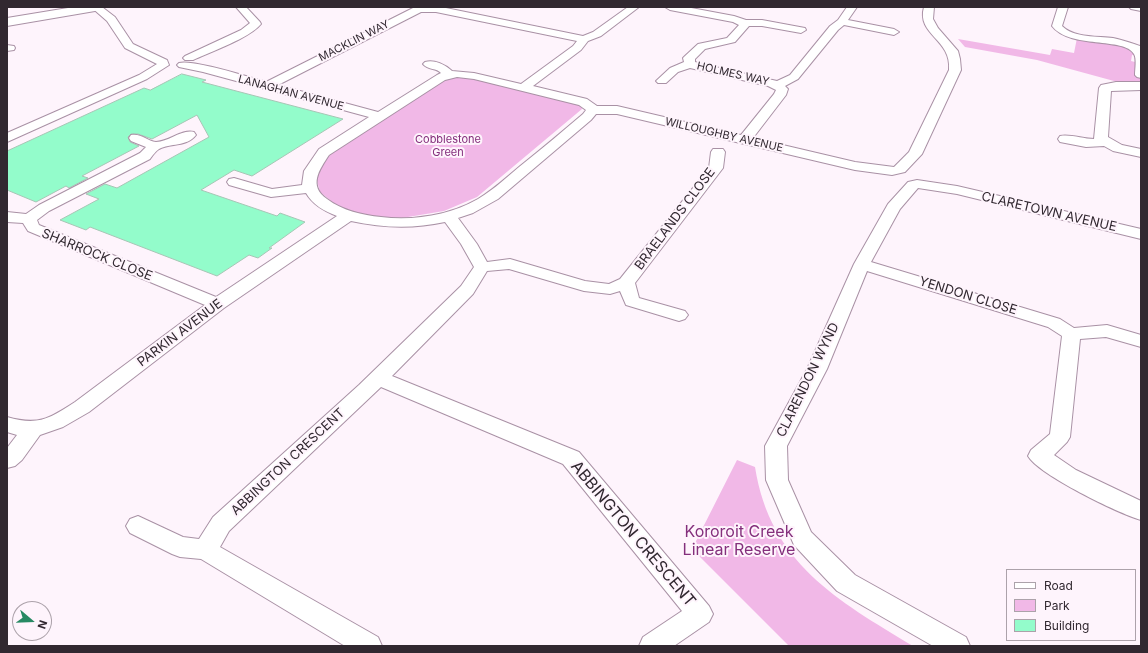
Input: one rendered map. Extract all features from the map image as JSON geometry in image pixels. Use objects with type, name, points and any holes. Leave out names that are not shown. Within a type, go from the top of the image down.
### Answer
[{"type":"street","points":[[7,17],[57,7]]},
{"type":"street","points":[[7,22],[96,7]]},
{"type":"street","name":"LANAGHAN AVENUE","points":[[96,7],[111,19],[129,46],[148,54],[379,116]]},
{"type":"street","points":[[111,7],[111,19]]},
{"type":"street","points":[[7,138],[176,61],[245,32],[256,24],[241,7]]},
{"type":"street","points":[[523,88],[577,48],[584,39],[597,34],[634,7]]},
{"type":"street","points":[[670,7],[734,19],[744,23],[762,23],[801,30]]},
{"type":"street","points":[[777,85],[794,77],[834,28],[842,22],[852,7]]},
{"type":"street","points":[[1134,7],[1141,8]]},
{"type":"street","name":"MACKLIN WAY","points":[[267,86],[417,8],[436,9],[584,39]]},
{"type":"street","points":[[905,177],[955,70],[954,55],[951,49],[929,23],[925,8]]},
{"type":"street","points":[[1062,8],[1057,26],[1060,30],[1074,35],[1126,44],[1138,49],[1141,55],[1141,75]]},
{"type":"street","points":[[842,22],[894,32]]},
{"type":"street","name":"HOLMES WAY","points":[[690,64],[688,60],[689,58],[699,48],[706,45],[731,40],[744,27],[744,23]]},
{"type":"street","points":[[429,64],[443,68],[450,75]]},
{"type":"street","name":"HOLMES WAY","points":[[662,81],[674,70],[690,64],[777,85],[782,89],[780,95],[744,140]]},
{"type":"street","points":[[467,74],[583,102],[591,107],[592,110],[587,117],[499,191],[484,202],[449,216],[402,223],[365,220],[347,216],[330,208],[314,196],[310,188],[309,178],[311,169],[324,152],[441,77],[450,75],[467,74]]},
{"type":"street","points":[[1141,86],[1116,86],[1105,88],[1101,139],[1118,148],[1141,153]]},
{"type":"street","name":"WILLOUGHBY AVENUE","points":[[592,110],[617,110],[905,177]]},
{"type":"street","name":"SHARROCK CLOSE","points":[[189,135],[174,142],[154,146],[145,156],[44,208],[29,219],[33,228],[218,304]]},
{"type":"street","points":[[136,138],[154,146]]},
{"type":"street","points":[[1065,139],[1086,143],[1106,142]]},
{"type":"street","name":"BRAELANDS CLOSE","points":[[482,267],[510,264],[584,286],[610,289],[626,283],[716,168],[718,152]]},
{"type":"street","name":"CLARETOWN AVENUE","points":[[905,177],[1141,234]]},
{"type":"street","name":"CLARENDON WYND","points":[[905,177],[893,207],[862,264],[817,369],[776,446],[777,480],[802,538],[846,583],[957,646]]},
{"type":"street","points":[[234,182],[271,193],[310,188]]},
{"type":"street","name":"PARKIN AVENUE","points":[[7,424],[23,429],[33,429],[64,419],[82,408],[218,304],[347,216]]},
{"type":"street","points":[[449,216],[469,244],[482,267]]},
{"type":"street","points":[[7,218],[29,219]]},
{"type":"street","name":"YENDON CLOSE","points":[[862,264],[1054,323],[1071,334]]},
{"type":"street","name":"ABBINGTON CRESCENT","points":[[205,550],[221,524],[378,378],[467,290],[482,267]]},
{"type":"street","name":"BRAELANDS CLOSE","points":[[626,283],[632,301],[679,315]]},
{"type":"street","points":[[1141,341],[1107,331],[1071,334],[1060,437],[1039,456],[1068,476],[1141,511]]},
{"type":"street","name":"ABBINGTON CRESCENT","points":[[378,378],[571,458],[700,614],[652,646]]},
{"type":"street","points":[[7,460],[14,454],[33,429]]},
{"type":"street","points":[[138,526],[180,547],[205,550],[369,646]]},
{"type":"green space","points":[[1077,38],[1126,46],[1136,55],[1132,55],[1131,61],[1135,62],[1135,71],[1141,77],[1141,84],[1125,84],[1037,60],[965,47],[958,39],[1050,55],[1052,49],[1074,53]]},
{"type":"green space","name":"Cobblestone Green","points":[[466,77],[572,102],[581,105],[582,109],[477,197],[444,211],[402,218],[370,216],[349,212],[336,205],[320,192],[316,177],[323,161],[339,147],[447,79]]},
{"type":"green space","name":"Kororoit Creek Linear Reserve","points":[[737,460],[755,467],[763,500],[775,529],[792,554],[811,575],[858,612],[913,646],[789,646],[692,549]]},
{"type":"building","points":[[182,74],[206,80],[202,82],[343,119],[252,176],[234,170],[201,190],[277,216],[280,213],[305,222],[269,248],[272,248],[258,258],[249,255],[217,276],[90,227],[86,230],[60,220],[99,199],[86,194],[105,184],[117,188],[209,137],[197,115],[152,139],[138,134],[131,134],[128,137],[130,142],[139,146],[82,176],[88,178],[69,188],[66,186],[36,202],[7,190],[7,151],[144,88],[150,90]]}]
